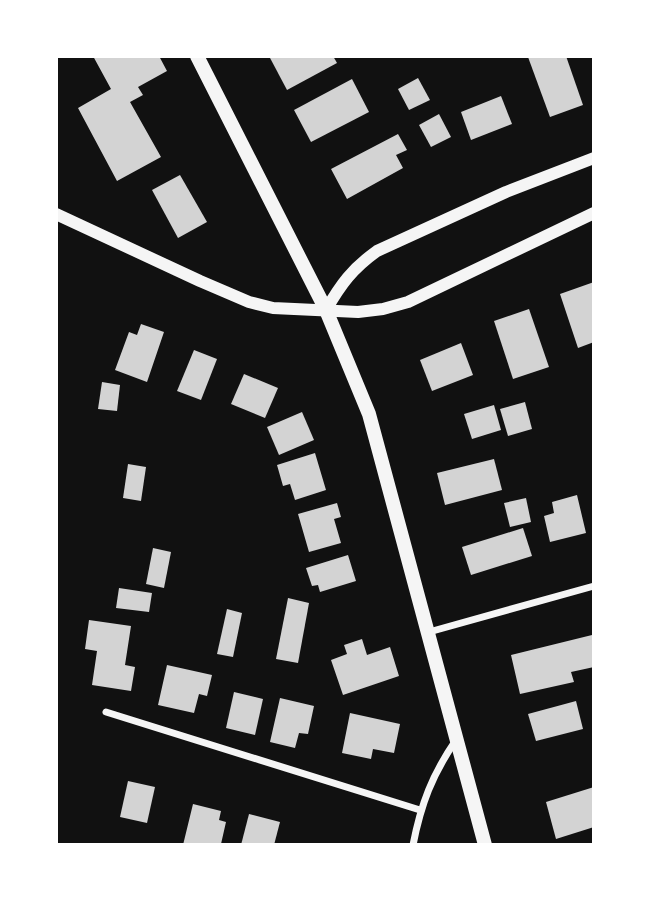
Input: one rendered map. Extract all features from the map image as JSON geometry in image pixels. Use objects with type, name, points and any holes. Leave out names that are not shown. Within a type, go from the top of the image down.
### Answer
[{"type":"main road","points":[[197,56],[326,310],[369,414],[485,845]]},
{"type":"street","points":[[326,310],[342,282],[358,265],[377,251],[506,192],[594,159]]},
{"type":"street","points":[[56,214],[249,302],[273,308],[358,312],[408,302],[594,213]]},
{"type":"street","points":[[429,632],[594,586]]},
{"type":"street","points":[[106,712],[420,810]]},
{"type":"street","points":[[413,845],[420,810],[440,763],[457,738]]},
{"type":"building","points":[[93,56],[159,56],[167,71],[138,87],[143,95],[130,102],[161,157],[117,181],[78,108],[111,89]]},
{"type":"building","points":[[269,56],[333,56],[337,63],[287,90]]},
{"type":"building","points":[[566,56],[583,105],[550,117],[528,57]]},
{"type":"building","points":[[418,78],[430,100],[409,110],[398,89]]},
{"type":"building","points":[[352,79],[369,112],[311,142],[294,110]]},
{"type":"building","points":[[501,96],[512,124],[471,140],[461,112]]},
{"type":"building","points":[[439,114],[451,137],[431,147],[419,125]]},
{"type":"building","points":[[398,134],[407,150],[396,155],[403,168],[347,199],[331,169]]},
{"type":"building","points":[[180,175],[207,222],[178,238],[152,190]]},
{"type":"building","points":[[594,282],[594,342],[578,348],[560,294]]},
{"type":"building","points":[[529,309],[549,367],[513,379],[494,321]]},
{"type":"building","points":[[141,324],[164,332],[147,382],[115,370],[129,332],[137,335]]},
{"type":"building","points":[[461,343],[473,375],[432,391],[420,360]]},
{"type":"building","points":[[194,350],[217,359],[201,400],[177,391]]},
{"type":"building","points":[[244,374],[278,388],[265,418],[231,404]]},
{"type":"building","points":[[102,382],[120,385],[117,411],[98,409]]},
{"type":"building","points":[[525,402],[532,429],[508,436],[500,409]]},
{"type":"building","points":[[494,405],[501,430],[472,439],[464,414]]},
{"type":"building","points":[[302,412],[314,440],[279,455],[267,427]]},
{"type":"building","points":[[315,453],[326,490],[295,500],[290,484],[283,486],[277,465]]},
{"type":"building","points":[[494,459],[502,490],[445,505],[437,473]]},
{"type":"building","points":[[128,464],[146,467],[141,501],[123,498]]},
{"type":"building","points":[[577,495],[586,533],[550,542],[544,516],[554,513],[552,502]]},
{"type":"building","points":[[526,498],[531,522],[510,527],[504,503]]},
{"type":"building","points":[[337,503],[341,517],[334,519],[341,543],[309,552],[298,514]]},
{"type":"building","points":[[523,528],[532,556],[471,575],[462,547]]},
{"type":"building","points":[[153,548],[171,552],[164,588],[146,584]]},
{"type":"building","points":[[348,555],[356,581],[320,592],[318,585],[312,586],[306,568]]},
{"type":"building","points":[[119,588],[152,593],[149,612],[116,608]]},
{"type":"building","points":[[288,598],[309,603],[298,663],[276,659]]},
{"type":"building","points":[[227,609],[242,613],[233,657],[217,654]]},
{"type":"building","points":[[89,620],[131,626],[125,665],[135,667],[131,691],[92,685],[97,651],[85,649]]},
{"type":"building","points":[[592,635],[594,667],[571,672],[574,682],[520,694],[511,655]]},
{"type":"building","points":[[362,639],[367,655],[390,647],[399,676],[343,695],[331,660],[347,654],[344,645]]},
{"type":"building","points":[[167,665],[212,675],[207,696],[199,694],[194,713],[158,705]]},
{"type":"building","points":[[234,692],[263,699],[255,735],[226,728]]},
{"type":"building","points":[[280,698],[314,706],[308,734],[299,733],[295,748],[270,742]]},
{"type":"building","points":[[576,701],[583,729],[536,741],[528,714]]},
{"type":"building","points":[[350,713],[400,724],[394,753],[373,749],[371,759],[342,753]]},
{"type":"building","points":[[128,781],[155,787],[147,823],[120,817]]},
{"type":"building","points":[[594,787],[594,827],[556,839],[546,802]]},
{"type":"building","points":[[193,804],[221,811],[219,820],[226,822],[221,844],[183,845]]},
{"type":"building","points":[[249,814],[280,822],[274,845],[241,845]]}]
